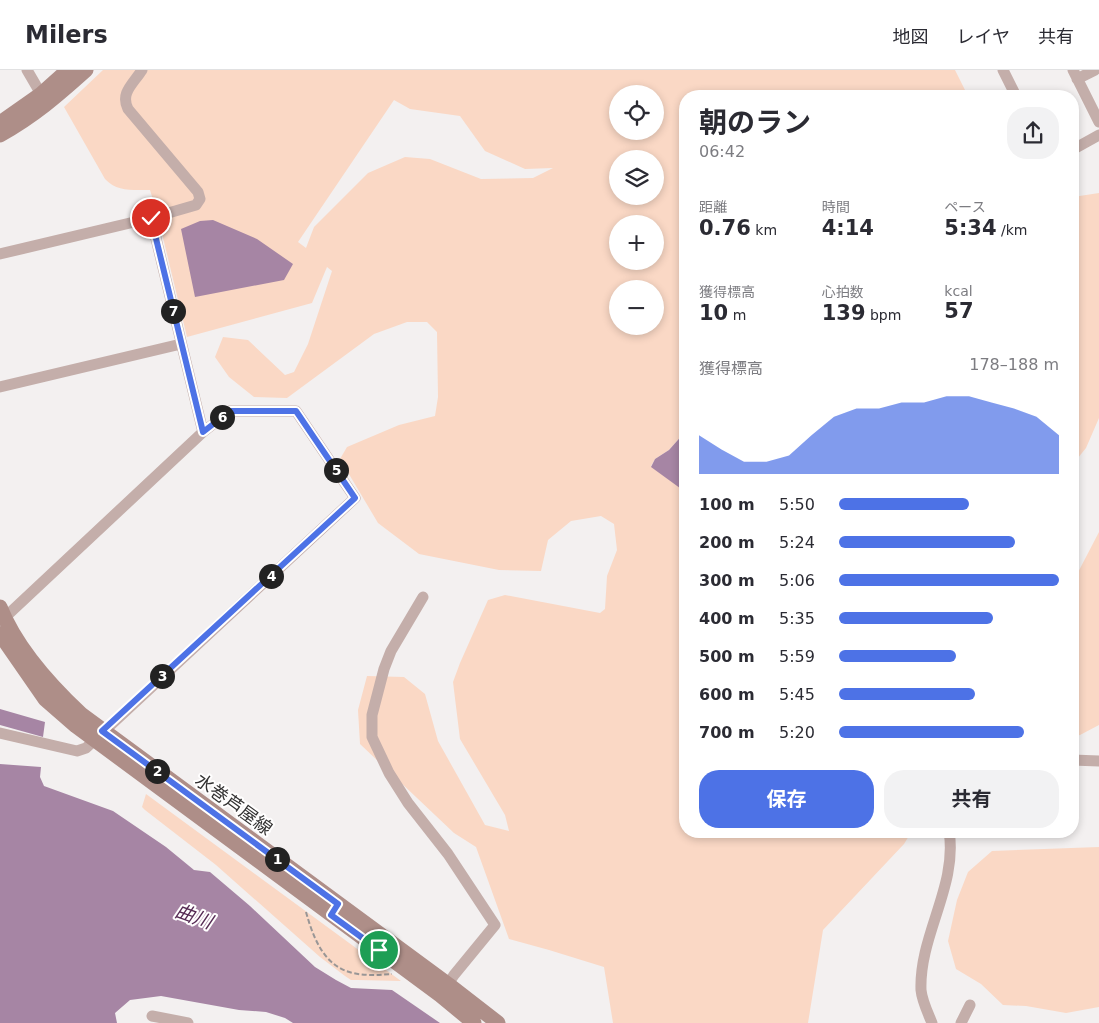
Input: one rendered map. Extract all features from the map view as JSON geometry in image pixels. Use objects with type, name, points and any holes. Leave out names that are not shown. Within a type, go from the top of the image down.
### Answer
[{"type":"main road","points":[[0,123],[7,120],[41,94],[68,70]]},
{"type":"main road","points":[[0,135],[24,122],[86,70]]},
{"type":"main road","name":"水巻芦屋線","points":[[1,616],[28,655],[56,690],[81,714],[98,735]]},
{"type":"main road","name":"水巻芦屋線","points":[[0,634],[45,700],[76,726],[98,735],[444,990],[498,1023]]},
{"type":"main road","name":"水巻芦屋線","points":[[444,990],[474,1023]]},
{"type":"street","points":[[26,70],[41,94]]},
{"type":"street","points":[[0,254],[151,218],[196,205],[200,200],[198,192],[128,109],[124,101],[125,95],[142,70]]},
{"type":"street","points":[[1003,70],[1013,90]]},
{"type":"street","points":[[1095,70],[1075,74],[1099,122]]},
{"type":"street","points":[[1079,146],[1099,135]]},
{"type":"street","points":[[151,218],[180,344],[203,432]]},
{"type":"street","points":[[0,387],[180,344]]},
{"type":"street","points":[[0,733],[77,751],[86,748],[355,498],[296,411],[230,411],[203,432],[1,616]]},
{"type":"street","points":[[423,597],[391,651],[384,669],[372,715],[372,737],[388,773],[408,803],[448,854],[495,924],[444,990]]},
{"type":"street","points":[[1079,760],[1099,761]]},
{"type":"street","points":[[932,1023],[921,991],[922,963],[950,868],[950,838]]},
{"type":"street","points":[[961,1023],[970,1005]]},
{"type":"street","points":[[152,1016],[188,1023]]},
{"type":"path","points":[[305,907],[318,946],[338,966],[352,973],[372,975],[395,974]]},
{"type":"shaded area","points":[[103,70],[955,70],[965,90],[679,90],[679,439],[669,450],[655,459],[651,466],[679,487],[679,838],[908,838],[823,930],[808,1023],[613,1023],[604,967],[509,939],[476,847],[454,833],[360,744],[358,710],[367,676],[404,677],[425,694],[438,741],[485,825],[509,831],[505,815],[460,739],[453,682],[488,600],[505,595],[600,613],[605,609],[607,576],[617,550],[614,524],[601,516],[571,521],[548,540],[541,571],[499,570],[419,554],[378,523],[340,459],[347,447],[399,425],[435,416],[438,397],[437,332],[427,322],[407,322],[374,334],[287,398],[254,397],[229,377],[215,357],[223,337],[248,340],[285,375],[294,372],[308,344],[332,271],[327,267],[312,303],[187,337],[150,190],[131,190],[120,188],[105,179],[64,107]],"holes":[[[394,100],[410,109],[460,116],[485,151],[525,169],[553,168],[533,178],[481,179],[430,159],[405,157],[368,173],[314,227],[306,248],[298,242]]]},
{"type":"shaded area","points":[[1099,193],[1099,418],[1086,448],[1079,457],[1079,196]]},
{"type":"shaded area","points":[[1099,532],[1099,725],[1079,735],[1079,570]]},
{"type":"shaded area","points":[[146,794],[401,981],[351,980],[345,976],[320,957],[216,865],[145,810],[142,807]]},
{"type":"shaded area","points":[[1099,847],[1099,1007],[1066,1013],[1026,1006],[1003,1005],[981,984],[956,969],[948,941],[957,900],[968,872],[992,851]]},
{"type":"water","points":[[213,220],[257,239],[293,264],[284,280],[195,297],[181,229],[200,221]]},
{"type":"water","points":[[679,439],[679,487],[651,467],[655,459],[669,450]]},
{"type":"water","points":[[0,709],[45,722],[43,737],[0,725]]},
{"type":"water","name":"曲川","points":[[0,764],[41,767],[40,777],[44,786],[113,811],[166,847],[194,870],[210,872],[250,906],[315,967],[351,988],[392,990],[440,1023],[293,1023],[285,1018],[266,1012],[239,1010],[161,996],[130,1000],[115,1013],[117,1023],[0,1023]]},
{"type":"route","points":[[151,218],[180,344],[203,432],[230,411],[296,411],[355,498],[102,731],[338,904],[331,915],[379,950]]}]
